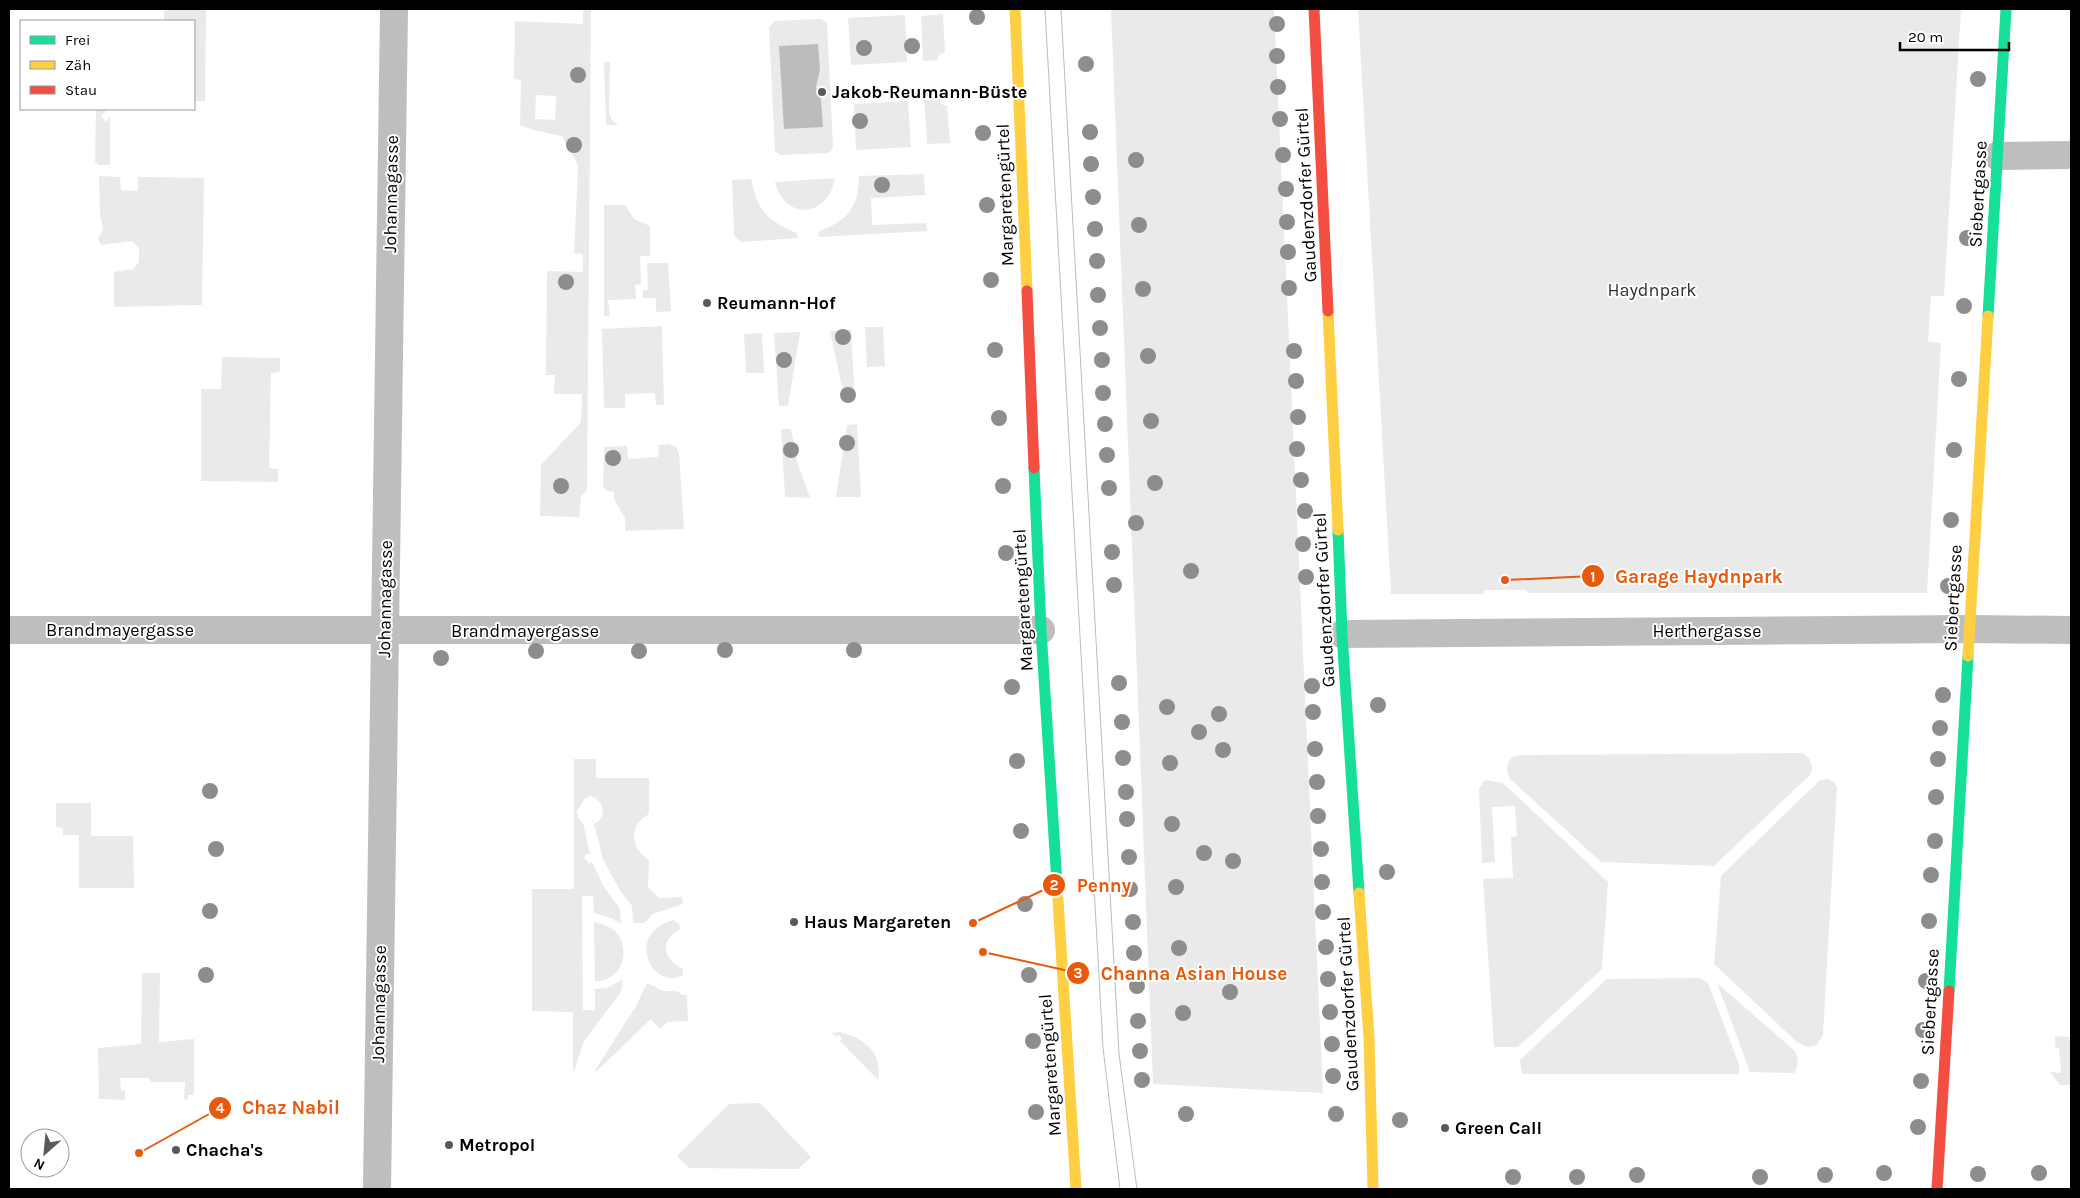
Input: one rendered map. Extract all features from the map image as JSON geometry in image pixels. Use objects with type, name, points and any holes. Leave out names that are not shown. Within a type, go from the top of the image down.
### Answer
[{"type":"main road","name":"Margaretengürtel","points":[[1015,9],[1041,630],[1076,1189]]},
{"type":"main road","name":"Gaudenzdorfer Gürtel","points":[[1314,9],[1342,634],[1369,1038],[1373,1189]]},
{"type":"main road","name":"Siebertgasse","points":[[1937,1189],[2006,9]]},
{"type":"street","name":"Johannagasse","points":[[376,1189],[394,9]]},
{"type":"street","points":[[1998,156],[2071,155]]},
{"type":"street","name":"Herthergasse","points":[[1342,634],[1969,629],[2071,630]]},
{"type":"street","name":"Brandmayergasse","points":[[9,630],[1041,630]]},
{"type":"green space","points":[[164,9],[206,9],[205,101],[195,101],[195,20],[164,20]]},
{"type":"green space","points":[[583,9],[591,9],[587,490],[581,496],[579,517],[540,516],[541,465],[581,422],[582,394],[554,394],[555,375],[546,375],[547,271],[583,272],[583,254],[574,253],[578,165],[562,136],[533,130],[520,125],[521,80],[514,79],[515,21],[583,24]],"holes":[[[536,95],[556,96],[555,120],[535,119]]]},
{"type":"green space","points":[[1111,9],[1274,9],[1323,1093],[1153,1084]]},
{"type":"green space","name":"Haydnpark","points":[[1358,9],[1961,9],[1944,296],[1931,296],[1928,342],[1941,343],[1927,593],[1527,593],[1527,590],[1484,590],[1484,594],[1391,594]]},
{"type":"green space","points":[[943,14],[945,52],[939,55],[937,60],[923,61],[921,16]]},
{"type":"green space","points":[[905,15],[907,62],[851,65],[848,18]]},
{"type":"green space","points":[[820,19],[827,22],[833,148],[829,153],[781,155],[775,151],[769,28],[774,21]],"holes":[[[779,46],[820,70],[816,87],[821,100]]]},
{"type":"green space","points":[[604,62],[610,62],[609,114],[618,125],[606,125]]},
{"type":"green space","points":[[939,98],[941,104],[947,106],[950,143],[927,144],[924,99]]},
{"type":"green space","points":[[908,101],[911,147],[856,150],[854,104]]},
{"type":"green space","points":[[96,110],[106,110],[101,116],[106,122],[110,117],[110,165],[99,165],[95,162]]},
{"type":"green space","points":[[924,174],[925,195],[871,198],[872,225],[926,223],[927,231],[819,237],[818,232],[837,223],[849,212],[856,197],[859,176]]},
{"type":"green space","points":[[99,176],[120,177],[121,190],[138,191],[138,177],[204,178],[202,305],[114,307],[114,272],[133,269],[139,262],[139,248],[132,241],[101,245],[98,239],[103,229],[100,215]]},
{"type":"green space","points":[[835,178],[831,191],[824,201],[816,207],[806,210],[796,208],[787,203],[780,195],[775,182]]},
{"type":"green space","points":[[751,179],[757,199],[765,214],[778,224],[797,233],[798,238],[741,242],[734,236],[732,180]]},
{"type":"green space","points":[[604,205],[625,205],[634,219],[650,226],[650,256],[640,256],[641,284],[635,285],[636,299],[608,300],[610,316],[604,316]]},
{"type":"green space","points":[[647,263],[668,263],[671,311],[656,312],[656,298],[643,298],[643,290],[648,290]]},
{"type":"green space","points":[[662,326],[664,405],[656,405],[655,393],[625,394],[625,408],[604,408],[602,329]]},
{"type":"green space","points":[[865,327],[883,327],[885,366],[867,367]]},
{"type":"green space","points":[[851,330],[855,400],[845,401],[830,331]]},
{"type":"green space","points":[[800,332],[788,406],[779,406],[774,333]]},
{"type":"green space","points":[[762,333],[764,373],[746,373],[744,334]]},
{"type":"green space","points":[[222,357],[280,358],[280,372],[271,373],[269,468],[278,469],[278,482],[201,481],[201,389],[221,389]]},
{"type":"green space","points":[[857,424],[861,497],[836,497],[847,425]]},
{"type":"green space","points":[[781,429],[791,429],[797,461],[810,498],[785,497]]},
{"type":"green space","points":[[669,444],[676,447],[679,453],[684,529],[625,531],[625,518],[614,499],[614,492],[608,491],[603,487],[604,447],[627,446],[628,459],[658,457],[659,445]]},
{"type":"green space","points":[[1802,753],[1811,762],[1811,774],[1714,866],[1601,862],[1510,779],[1507,772],[1508,764],[1513,756],[1524,755]]},
{"type":"green space","points":[[574,759],[596,759],[596,778],[649,778],[649,814],[637,824],[634,837],[635,843],[649,860],[648,887],[659,898],[682,897],[683,904],[653,914],[644,923],[633,923],[632,906],[621,892],[603,859],[594,824],[601,818],[603,810],[595,798],[591,796],[585,798],[577,811],[578,818],[583,823],[590,854],[586,854],[584,858],[589,863],[592,862],[604,887],[620,909],[621,924],[612,918],[594,913],[593,896],[582,896],[583,1010],[595,1010],[595,989],[607,988],[623,979],[621,992],[584,1041],[573,1074],[573,1012],[532,1011],[532,889],[574,889]]},
{"type":"green space","points":[[1828,779],[1834,782],[1837,787],[1823,1035],[1817,1045],[1807,1047],[1797,1042],[1714,964],[1721,876],[1820,780]]},
{"type":"green space","points":[[1485,780],[1503,783],[1608,882],[1602,969],[1518,1047],[1494,1047],[1483,879],[1513,878],[1511,837],[1517,836],[1515,806],[1492,807],[1495,862],[1482,863],[1479,789]]},
{"type":"green space","points":[[56,803],[91,803],[91,836],[133,836],[134,888],[79,888],[79,835],[63,835],[63,828],[56,827]]},
{"type":"green space","points":[[673,920],[679,924],[680,929],[669,939],[666,944],[666,950],[671,960],[683,969],[683,975],[672,978],[662,976],[653,969],[648,960],[646,948],[649,937],[658,927]]},
{"type":"green space","points":[[594,922],[603,924],[616,932],[623,948],[621,964],[612,977],[595,981]]},
{"type":"green space","points":[[142,973],[160,973],[159,1042],[194,1039],[194,1095],[188,1095],[188,1100],[184,1099],[185,1082],[152,1082],[148,1078],[120,1078],[121,1090],[125,1091],[125,1100],[99,1099],[98,1048],[141,1044]]},
{"type":"green space","points":[[1700,978],[1708,983],[1739,1064],[1739,1074],[1522,1074],[1520,1060],[1607,979]]},
{"type":"green space","points":[[647,983],[663,991],[677,991],[682,995],[687,995],[688,1021],[668,1022],[660,1029],[651,1019],[594,1072],[636,1006]]},
{"type":"green space","points":[[1717,983],[1795,1051],[1798,1062],[1794,1073],[1750,1072]]},
{"type":"green space","points":[[839,1032],[864,1042],[870,1048],[878,1062],[878,1080],[840,1041],[842,1038],[838,1035],[836,1037],[832,1033]]},
{"type":"green space","points":[[2055,1036],[2071,1037],[2071,1085],[2060,1085],[2050,1072],[2061,1073],[2059,1048],[2055,1047]]},
{"type":"green space","points":[[760,1103],[811,1157],[798,1169],[689,1168],[677,1156],[729,1104]]},
{"type":"shaded area","points":[[818,44],[820,70],[816,87],[821,100],[823,127],[784,129],[779,46]]},
{"type":"tram line","points":[[1045,9],[1103,1048],[1120,1189]]},
{"type":"tram line","points":[[1061,9],[1119,1054],[1137,1189]]},
{"type":"traffic: fast","points":[[1988,316],[2006,9]]},
{"type":"traffic: fast","points":[[1034,468],[1041,630],[1057,884]]},
{"type":"traffic: fast","points":[[1338,530],[1342,634],[1359,893]]},
{"type":"traffic: fast","points":[[1949,991],[1968,656]]},
{"type":"traffic: slow","points":[[1015,9],[1027,291]]},
{"type":"traffic: slow","points":[[1328,311],[1338,530]]},
{"type":"traffic: slow","points":[[1968,656],[1988,316]]},
{"type":"traffic: slow","points":[[1057,884],[1076,1189]]},
{"type":"traffic: slow","points":[[1359,893],[1369,1038],[1373,1189]]},
{"type":"traffic: jam","points":[[1314,9],[1328,311]]},
{"type":"traffic: jam","points":[[1027,291],[1034,468]]},
{"type":"traffic: jam","points":[[1937,1189],[1949,991]]},
{"type":"place","name":"Jakob-Reumann-Büste","points":[[822,92]]},
{"type":"place","name":"Reumann-Hof","points":[[707,303]]},
{"type":"place","name":"Garage Haydnpark","points":[[1505,580]]},
{"type":"place","name":"Haus Margareten","points":[[794,922]]},
{"type":"place","name":"Penny","points":[[973,923]]},
{"type":"place","name":"Channa Asian House","points":[[983,952]]},
{"type":"place","name":"Green Call","points":[[1445,1128]]},
{"type":"place","name":"Metropol","points":[[449,1145]]},
{"type":"place","name":"Chacha's","points":[[176,1150]]},
{"type":"place","name":"Chaz Nabil","points":[[139,1153]]}]
